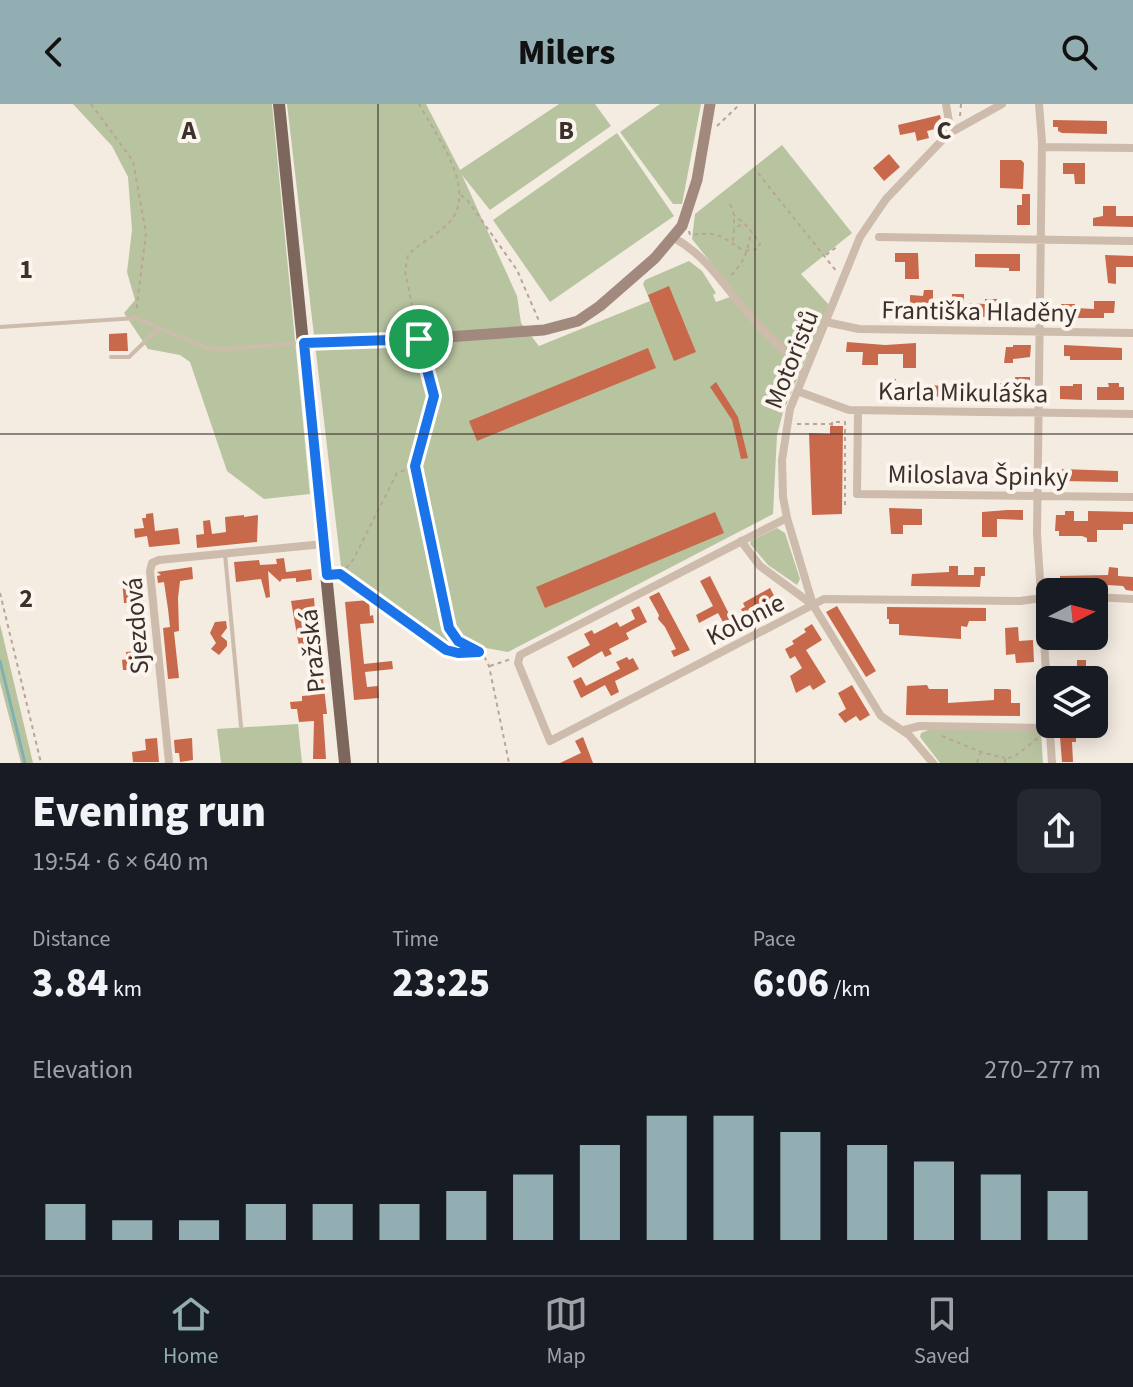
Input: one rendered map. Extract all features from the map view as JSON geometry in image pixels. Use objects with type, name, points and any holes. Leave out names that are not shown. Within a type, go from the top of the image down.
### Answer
[{"type":"main road","name":"Pražská","points":[[279,104],[345,763]]},
{"type":"street","points":[[304,343],[419,339],[567,326],[600,306],[674,238],[688,210],[697,180],[710,104]]},
{"type":"street","points":[[946,104],[948,134]]},
{"type":"street","name":"Motoristů","points":[[933,763],[904,730],[881,716],[813,605],[787,518],[782,478],[783,440],[802,377],[860,237],[886,199],[948,134],[1002,104]]},
{"type":"street","points":[[1039,104],[1042,147],[1038,495],[1044,578]]},
{"type":"street","points":[[1042,147],[1133,148]]},
{"type":"street","points":[[879,237],[1133,241]]},
{"type":"street","points":[[674,238],[704,258],[750,317],[786,350],[802,377]]},
{"type":"street","name":"Františka Hladěny","points":[[826,322],[859,329],[1133,333]]},
{"type":"street","name":"Karla Mikuláška","points":[[797,391],[843,409],[858,411],[1133,414]]},
{"type":"street","name":"Miloslava Špinky","points":[[858,411],[857,494],[1133,497]]},
{"type":"street","points":[[741,541],[787,518]]},
{"type":"street","name":"Kolonie","points":[[741,541],[760,566],[813,605],[550,741],[518,663],[520,655],[741,541]]},
{"type":"street","name":"Sjezdová","points":[[169,763],[150,566],[159,560],[324,544]]},
{"type":"street","points":[[813,605],[829,598],[1036,599]]},
{"type":"street","points":[[1108,598],[1133,599]]},
{"type":"street","points":[[904,730],[920,726],[1036,731]]},
{"type":"street","points":[[1047,738],[1052,763]]},
{"type":"lane","points":[[0,327],[136,318],[192,343],[217,349],[304,343]]},
{"type":"lane","points":[[111,357],[129,357],[159,328]]},
{"type":"lane","points":[[419,339],[439,413]]},
{"type":"lane","points":[[225,554],[241,726]]},
{"type":"path","points":[[91,104],[133,161],[146,233],[136,318]]},
{"type":"path","points":[[419,104],[460,185],[457,209],[448,223],[408,255],[405,271],[419,339]]},
{"type":"path","points":[[758,173],[844,281]]},
{"type":"path","points":[[460,194],[517,270],[536,316]]},
{"type":"path","points":[[730,204],[734,215],[733,242]]},
{"type":"path","points":[[690,235],[718,233],[747,252],[752,252],[760,246],[751,231],[734,215]]},
{"type":"path","points":[[734,229],[745,225]]},
{"type":"path","points":[[731,275],[747,252],[751,231]]},
{"type":"path","points":[[825,256],[838,246]]},
{"type":"path","points":[[434,396],[415,466],[449,628],[458,641],[479,652],[489,666],[509,763]]},
{"type":"path","points":[[792,424],[832,425],[832,422],[845,422],[845,507]]},
{"type":"path","points":[[340,574],[353,560],[397,473],[415,466]]},
{"type":"path","points":[[327,575],[340,574],[446,650],[479,652]]},
{"type":"path","points":[[0,593],[41,763]]},
{"type":"path","points":[[489,666],[506,660]]},
{"type":"path","points":[[935,734],[981,752],[1014,760],[1038,738]]},
{"type":"path","points":[[977,763],[981,752]]},
{"type":"path","points":[[1005,758],[1005,763]]},
{"type":"green space","points":[[73,104],[272,104],[310,494],[264,499],[227,471],[190,362],[180,355],[148,349],[124,313],[135,300],[127,272],[132,230],[128,177],[112,146]]},
{"type":"green space","points":[[287,104],[426,104],[460,170],[559,104],[595,104],[611,126],[490,210],[462,175],[517,296],[521,323],[539,346],[650,301],[643,284],[645,280],[689,261],[702,271],[716,293],[713,295],[716,302],[730,297],[747,316],[751,313],[692,239],[695,214],[782,145],[852,233],[801,274],[829,305],[783,412],[777,435],[773,514],[508,652],[436,639],[342,575]]},
{"type":"green space","points":[[660,104],[701,104],[682,204],[673,204],[620,132]]},
{"type":"green space","points":[[617,133],[674,216],[550,302],[493,220]]},
{"type":"green space","points":[[777,528],[785,533],[800,579],[797,585],[768,565],[750,544]]},
{"type":"green space","points":[[0,624],[33,763],[21,763],[0,682]]},
{"type":"green space","points":[[298,724],[302,763],[221,763],[217,729]]},
{"type":"green space","points":[[931,729],[1035,730],[1036,738],[1041,738],[1043,763],[940,763],[920,737],[921,733]]},
{"type":"building","points":[[940,115],[943,127],[927,131],[929,138],[917,141],[915,132],[900,135],[898,125]]},
{"type":"building","points":[[1053,120],[1107,121],[1107,134],[1062,133],[1058,127],[1053,127]]},
{"type":"building","points":[[889,154],[900,167],[884,181],[873,168]]},
{"type":"building","points":[[1000,160],[1021,160],[1024,163],[1023,189],[1000,188]]},
{"type":"building","points":[[1063,163],[1085,163],[1085,184],[1075,184],[1074,174],[1063,174]]},
{"type":"building","points":[[1022,194],[1030,194],[1030,225],[1017,225],[1017,205],[1022,205]]},
{"type":"building","points":[[1103,206],[1116,206],[1116,216],[1133,216],[1133,227],[1093,226],[1093,218],[1103,216]]},
{"type":"building","points":[[895,253],[918,253],[919,279],[905,279],[905,262],[895,262]]},
{"type":"building","points":[[975,254],[1020,254],[1020,271],[975,267]]},
{"type":"building","points":[[1105,255],[1133,256],[1133,267],[1116,267],[1116,284],[1108,283]]},
{"type":"building","points":[[669,286],[696,352],[674,361],[648,295]]},
{"type":"building","points":[[924,290],[933,290],[933,306],[952,307],[952,294],[964,294],[964,303],[985,304],[985,299],[997,299],[997,317],[910,316],[910,295],[923,296]]},
{"type":"building","points":[[1094,301],[1115,301],[1114,313],[1104,313],[1104,318],[1061,318],[1061,304],[1094,309]]},
{"type":"building","points":[[127,333],[128,351],[109,351],[109,334]]},
{"type":"building","points":[[847,342],[885,345],[916,343],[916,368],[903,368],[903,354],[878,354],[878,365],[862,365],[863,352],[846,352]]},
{"type":"building","points":[[1031,345],[1030,357],[1004,363],[1006,347]]},
{"type":"building","points":[[1064,345],[1122,348],[1122,360],[1070,360],[1070,356],[1064,356]]},
{"type":"building","points":[[648,348],[656,368],[477,441],[469,421]]},
{"type":"building","points":[[1015,377],[1030,377],[1030,397],[1000,398],[1000,383],[1015,383]]},
{"type":"building","points":[[888,379],[896,379],[896,384],[977,387],[977,397],[887,396]]},
{"type":"building","points":[[716,382],[738,417],[748,458],[741,459],[732,420],[710,387]]},
{"type":"building","points":[[1108,383],[1119,383],[1119,387],[1124,387],[1124,400],[1097,400],[1097,387],[1109,387]]},
{"type":"building","points":[[1082,384],[1082,400],[1060,399],[1060,386]]},
{"type":"building","points":[[830,426],[843,426],[842,514],[812,515],[809,433],[830,434]]},
{"type":"building","points":[[1062,469],[1118,471],[1118,482],[1062,481]]},
{"type":"building","points":[[889,508],[922,509],[922,525],[903,525],[903,534],[891,534]]},
{"type":"building","points":[[1023,510],[1023,520],[997,519],[997,537],[982,537],[982,512]]},
{"type":"building","points":[[1065,511],[1074,511],[1074,521],[1088,521],[1088,511],[1133,512],[1133,524],[1123,524],[1123,530],[1097,530],[1097,542],[1087,542],[1087,538],[1082,536],[1059,536],[1059,531],[1055,531],[1056,515],[1065,515]]},
{"type":"building","points":[[715,512],[724,533],[545,608],[536,587]]},
{"type":"building","points":[[153,513],[155,531],[178,528],[180,544],[149,547],[147,536],[135,538],[134,529],[144,528],[142,518]]},
{"type":"building","points":[[258,515],[257,542],[197,548],[196,535],[204,534],[203,521],[210,520],[212,534],[226,532],[225,517]]},
{"type":"building","points":[[284,558],[286,572],[311,569],[312,580],[296,582],[296,578],[282,579],[280,582],[268,571],[270,597],[266,598],[261,579],[236,582],[234,562],[259,560],[260,565],[277,564],[276,559]]},
{"type":"building","points":[[949,566],[958,566],[958,575],[974,575],[974,567],[985,567],[980,587],[911,586],[912,574],[949,572]]},
{"type":"building","points":[[192,567],[193,579],[180,581],[179,631],[174,632],[179,678],[168,679],[163,628],[170,627],[164,582],[158,583],[157,576],[161,575],[157,572]]},
{"type":"building","points":[[1109,567],[1118,568],[1118,576],[1133,577],[1133,591],[1123,586],[1108,585],[1108,578],[1060,578],[1060,576],[1108,575]]},
{"type":"building","points":[[710,576],[732,620],[724,624],[718,613],[699,623],[696,615],[713,606],[700,581]]},
{"type":"building","points":[[142,577],[145,611],[132,612],[131,603],[124,603],[122,579]]},
{"type":"building","points":[[770,588],[780,607],[753,623],[750,617],[746,619],[741,609],[745,607],[743,603]]},
{"type":"building","points":[[659,592],[690,650],[674,657],[671,651],[676,649],[649,597]]},
{"type":"building","points":[[314,598],[315,611],[310,611],[312,626],[317,625],[327,714],[323,714],[326,759],[313,759],[314,721],[299,722],[297,709],[291,709],[290,702],[302,701],[302,696],[313,695],[308,651],[300,652],[291,601]]},
{"type":"building","points":[[369,600],[370,616],[373,615],[374,623],[360,624],[364,664],[392,661],[393,669],[365,672],[367,687],[378,686],[379,698],[354,700],[345,602]]},
{"type":"building","points":[[639,606],[647,622],[626,633],[629,639],[609,649],[612,654],[605,657],[602,651],[573,668],[567,657],[590,645],[584,634],[592,630],[594,634],[617,622],[620,627],[635,619],[631,610]]},
{"type":"building","points":[[837,606],[876,671],[866,677],[826,612]]},
{"type":"building","points":[[887,607],[986,608],[986,621],[969,621],[967,627],[961,626],[961,639],[899,635],[899,624],[889,624]]},
{"type":"building","points":[[226,621],[227,628],[221,636],[227,641],[227,646],[219,655],[211,649],[216,643],[210,633],[215,622]]},
{"type":"building","points":[[812,624],[822,640],[806,650],[826,682],[813,690],[810,685],[796,693],[790,676],[802,668],[795,656],[790,659],[785,649],[794,644],[792,641]]},
{"type":"building","points":[[1018,627],[1019,641],[1033,640],[1034,662],[1016,663],[1015,654],[1006,655],[1005,628]]},
{"type":"building","points":[[136,651],[136,656],[149,654],[151,673],[123,670],[122,660],[127,659],[126,652]]},
{"type":"building","points":[[627,657],[629,660],[633,658],[639,669],[615,681],[619,692],[611,696],[605,685],[581,698],[573,681],[581,677],[586,686],[620,669],[616,662]]},
{"type":"building","points":[[1077,660],[1086,660],[1086,666],[1077,666]]},
{"type":"building","points":[[852,685],[870,715],[860,721],[856,716],[845,723],[838,714],[846,709],[838,693]]},
{"type":"building","points":[[927,685],[929,689],[948,689],[948,703],[994,700],[994,689],[1011,690],[1011,703],[1020,703],[1020,716],[906,715],[907,686]]},
{"type":"building","points":[[583,737],[593,763],[560,763],[581,753],[575,741]]},
{"type":"building","points":[[157,738],[159,762],[133,762],[132,752],[146,750],[145,739]]},
{"type":"building","points":[[192,738],[193,760],[180,762],[179,753],[175,753],[174,740]]},
{"type":"building","points":[[1060,738],[1076,738],[1076,742],[1072,742],[1073,762],[1062,762]]},
{"type":"waterway","points":[[0,661],[25,763]]},
{"type":"route","points":[[419,339],[434,396],[415,466],[449,628],[458,641],[479,652],[452,653],[446,650],[340,574],[327,575],[304,343],[419,339]]}]
